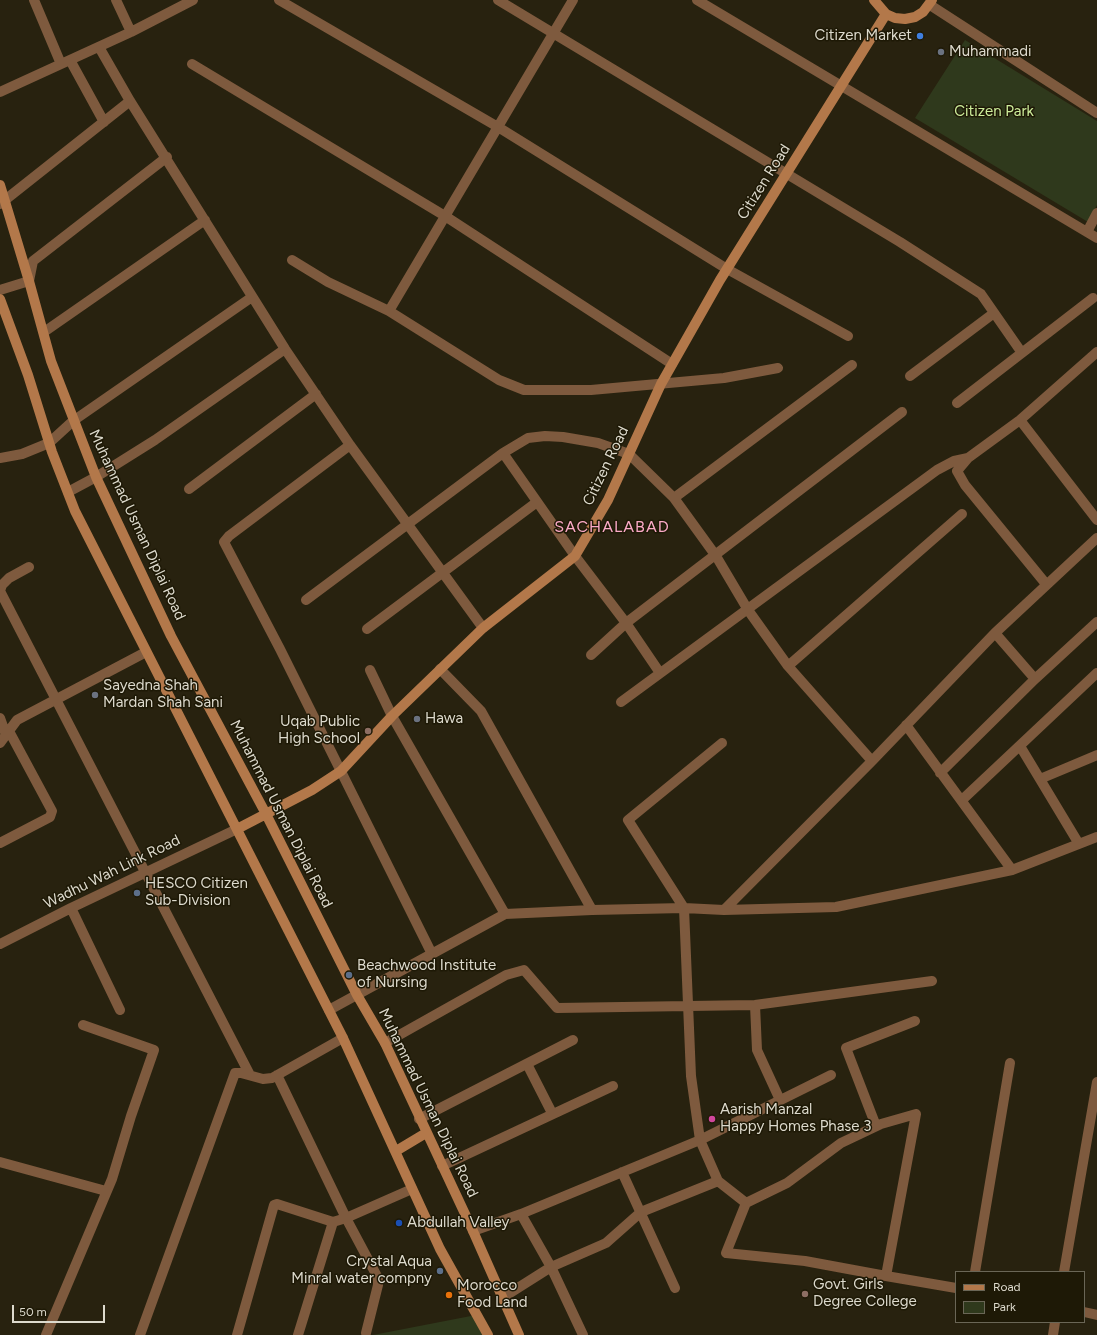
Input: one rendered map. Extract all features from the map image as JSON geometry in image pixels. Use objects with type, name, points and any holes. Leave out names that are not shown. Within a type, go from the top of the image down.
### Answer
[{"type":"street","points":[[34,0],[65,62],[104,122]]},
{"type":"street","points":[[116,0],[131,32]]},
{"type":"street","points":[[0,92],[131,32],[193,0]]},
{"type":"street","points":[[279,0],[498,127],[727,269],[848,336]]},
{"type":"street","points":[[498,0],[554,32],[900,242],[980,294],[1022,352]]},
{"type":"street","points":[[389,311],[573,0]]},
{"type":"street","points":[[697,0],[1097,238]]},
{"type":"street","points":[[874,0],[886,14],[895,18],[905,19],[915,17],[931,2],[1097,113]]},
{"type":"street","name":"Citizen Road","points":[[237,829],[312,790],[341,771],[392,716],[483,628],[575,556],[608,500],[661,384],[672,364],[727,269],[842,87],[886,14]]},
{"type":"street","points":[[99,47],[130,101],[167,157],[252,297],[285,348],[350,445],[483,628]]},
{"type":"street","points":[[192,64],[445,216],[672,364]]},
{"type":"street","points":[[3,202],[130,101]]},
{"type":"street","points":[[0,290],[29,281],[34,261],[167,157]]},
{"type":"street","name":"Muhammad Usman Diplai Road","points":[[0,185],[3,202],[44,332],[50,361],[96,477],[171,636],[266,814],[357,996],[385,1043],[419,1119],[473,1231],[519,1335]]},
{"type":"street","points":[[1087,232],[1097,213]]},
{"type":"street","points":[[44,332],[205,220]]},
{"type":"street","points":[[292,260],[328,282],[389,311],[499,380],[524,390],[591,390],[661,384],[724,378],[778,368]]},
{"type":"street","points":[[0,458],[22,454],[49,443],[73,421],[252,297]]},
{"type":"street","points":[[957,403],[1094,298]]},
{"type":"street","points":[[0,299],[28,375],[49,443],[75,511],[343,1038],[440,1249],[488,1335]]},
{"type":"street","points":[[910,376],[994,313]]},
{"type":"street","points":[[68,492],[96,477],[155,440],[285,348]]},
{"type":"street","points":[[1046,584],[965,485],[957,471],[968,458],[1020,420],[1097,353]]},
{"type":"street","points":[[674,498],[852,365]]},
{"type":"street","points":[[189,489],[316,394]]},
{"type":"street","points":[[591,655],[626,624],[902,412]]},
{"type":"street","points":[[1020,420],[1097,520]]},
{"type":"street","points":[[306,600],[503,453],[528,438],[545,436],[563,437],[598,443],[629,454],[674,498],[716,556],[748,610],[788,666],[872,761]]},
{"type":"street","points":[[350,445],[229,536],[224,542],[341,771],[432,954]]},
{"type":"street","points":[[503,453],[575,556],[626,624],[660,673]]},
{"type":"street","points":[[621,702],[937,470],[954,461],[968,458]]},
{"type":"street","points":[[367,629],[538,502]]},
{"type":"street","points":[[788,666],[962,514]]},
{"type":"street","points":[[724,910],[872,761],[995,632],[1097,538]]},
{"type":"street","points":[[29,568],[9,578],[2,585],[0,591],[250,1075]]},
{"type":"street","points":[[940,774],[1035,679],[1097,622]]},
{"type":"street","points":[[995,632],[1035,679]]},
{"type":"street","points":[[5,736],[17,720],[146,652]]},
{"type":"street","points":[[440,669],[481,711],[592,910]]},
{"type":"street","points":[[370,670],[392,716],[505,914]]},
{"type":"street","points":[[962,800],[1097,673]]},
{"type":"street","points":[[0,718],[5,736],[52,811],[50,817],[0,843]]},
{"type":"street","points":[[906,725],[940,774],[962,800],[1012,870]]},
{"type":"street","points":[[722,743],[628,820],[684,908],[691,1076],[700,1140],[718,1181],[746,1203]]},
{"type":"street","points":[[1020,746],[1079,844]]},
{"type":"street","points":[[1040,780],[1097,754]]},
{"type":"street","name":"Wadhu Wah Link Road","points":[[0,944],[71,908],[237,829]]},
{"type":"street","points":[[329,1010],[505,914],[684,908],[724,910],[836,907],[1012,870],[1097,837]]},
{"type":"street","points":[[71,908],[120,1010]]},
{"type":"street","points":[[385,1043],[506,975],[524,970],[557,1008],[755,1005],[932,981]]},
{"type":"street","points":[[755,1005],[757,1050],[780,1100]]},
{"type":"street","points":[[876,1126],[846,1048],[915,1021]]},
{"type":"street","points":[[46,1335],[112,1179],[131,1116],[154,1050],[83,1025]]},
{"type":"street","points":[[140,1335],[235,1073],[268,1080],[343,1038]]},
{"type":"street","points":[[419,1119],[573,1040]]},
{"type":"street","points":[[975,1271],[1010,1063]]},
{"type":"street","points":[[526,1064],[552,1114]]},
{"type":"street","points":[[277,1075],[346,1218],[378,1278],[378,1285],[366,1333]]},
{"type":"street","points":[[473,1231],[521,1214],[700,1140],[831,1075]]},
{"type":"street","points":[[1064,1271],[1097,1082]]},
{"type":"street","points":[[442,1166],[613,1086]]},
{"type":"street","points":[[886,1276],[916,1114],[876,1126],[842,1143],[787,1183],[746,1203],[726,1253],[805,1261],[886,1276],[955,1288]]},
{"type":"street","points":[[396,1151],[426,1133]]},
{"type":"street","points":[[0,1162],[106,1192]]},
{"type":"street","points":[[622,1172],[675,1288]]},
{"type":"street","points":[[502,1298],[551,1267],[606,1242],[641,1212],[718,1181]]},
{"type":"street","points":[[237,1335],[274,1205],[277,1204],[333,1222],[346,1218],[412,1189]]},
{"type":"street","points":[[521,1214],[551,1267],[582,1335]]},
{"type":"street","points":[[298,1335],[333,1222]]},
{"type":"street","points":[[1085,1312],[1097,1315]]},
{"type":"street","points":[[1053,1335],[1055,1323]]},
{"type":"green space","name":"Citizen Park","points":[[965,40],[1097,121],[1097,205],[1088,222],[915,118]]},
{"type":"green space","points":[[476,1315],[488,1335],[373,1335]]},
{"type":"place","name":"Citizen Market","points":[[920,36]]},
{"type":"place","name":"Muhammadi","points":[[941,52]]},
{"type":"place","name":"Sayedna Shah Mardan Shah Sani","points":[[95,695]]},
{"type":"place","name":"Hawa","points":[[417,719]]},
{"type":"place","name":"Uqab Public High School","points":[[368,731]]},
{"type":"place","name":"HESCO Citizen Sub-Division","points":[[137,893]]},
{"type":"place","name":"Beachwood Institute of Nursing","points":[[349,975]]},
{"type":"place","name":"Aarish Manzal Happy Homes Phase 3","points":[[712,1119]]},
{"type":"place","name":"Abdullah Valley","points":[[399,1223]]},
{"type":"place","name":"Crystal Aqua Minral water compny","points":[[440,1271]]},
{"type":"place","name":"Govt. Girls Degree College","points":[[805,1294]]},
{"type":"place","name":"Morocco Food Land","points":[[449,1295]]},
{"type":"district","name":"SACHALABAD","points":[[612,527]]}]
